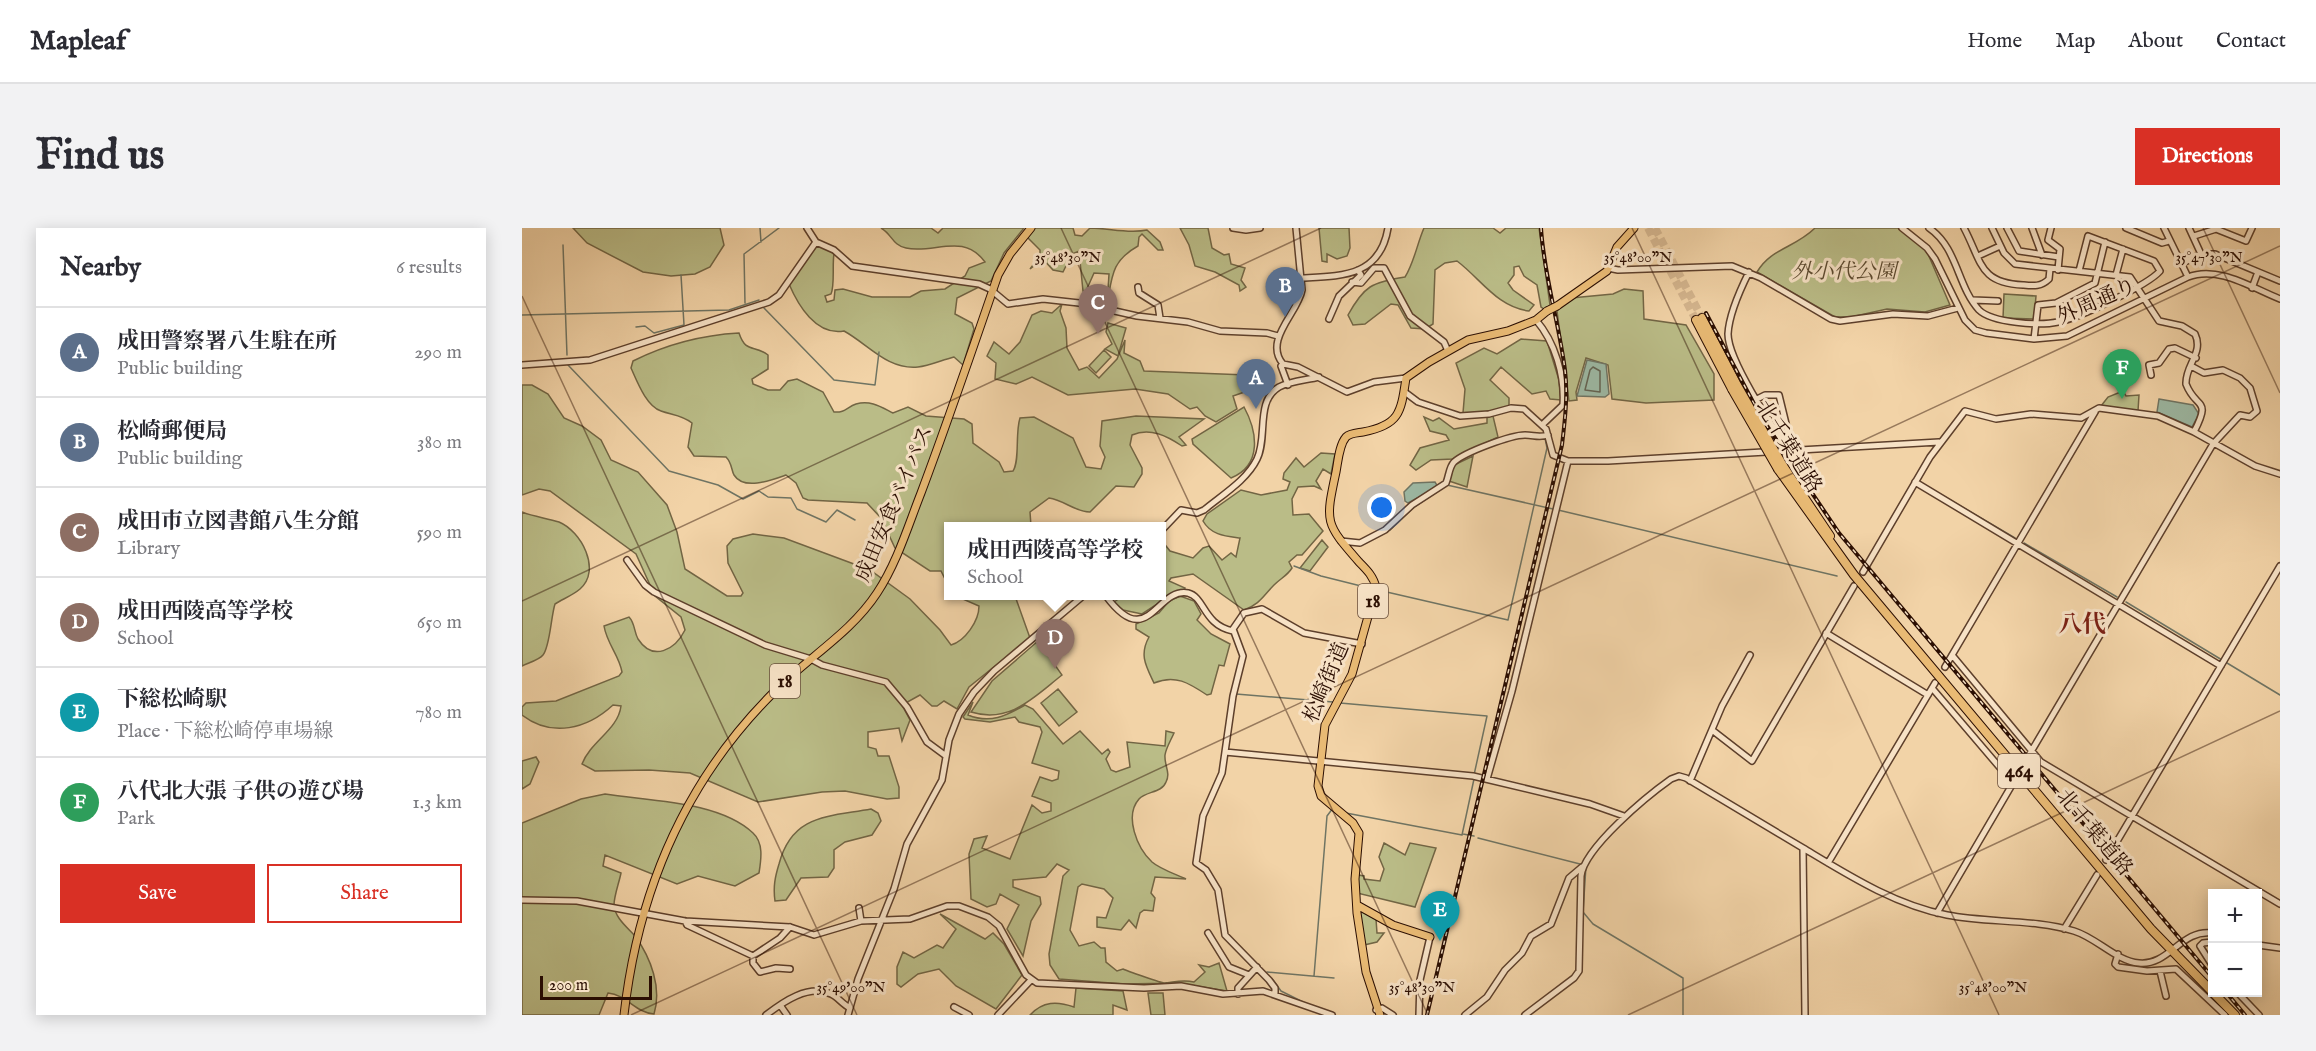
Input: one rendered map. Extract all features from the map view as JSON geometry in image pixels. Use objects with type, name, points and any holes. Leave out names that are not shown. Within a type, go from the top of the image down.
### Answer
[{"type":"highway","name":"北千葉道路","points":[[1699,319],[1735,388],[1818,528],[1886,613],[2170,950],[2235,1015]]},
{"type":"main road","name":"成田安食バイパス","points":[[624,1015],[642,914],[659,863],[686,808],[708,772],[757,710],[853,623],[873,600],[892,566],[903,538],[968,367],[1002,267],[1030,228]]},
{"type":"main road","points":[[1406,378],[1473,338],[1508,331],[1536,320],[1608,268],[1617,247],[1634,228]]},
{"type":"main road","name":"松崎街道","points":[[1378,1012],[1365,968],[1357,905],[1359,833],[1353,823],[1319,793],[1325,725],[1352,675],[1376,586],[1371,576],[1331,527],[1328,514],[1344,441],[1351,434],[1388,425],[1406,393],[1406,378]]},
{"type":"main road","points":[[1357,905],[1393,925],[1430,937]]},
{"type":"street","points":[[807,228],[816,242],[834,250],[852,266],[979,284],[1012,304],[1038,299],[1053,300],[1221,331],[1267,333],[1278,336]]},
{"type":"street","points":[[1233,228],[1250,230],[1260,228]]},
{"type":"street","points":[[1288,385],[1281,366],[1283,364],[1278,348],[1278,336],[1300,300],[1302,278],[1296,228]]},
{"type":"street","points":[[1302,278],[1338,276],[1358,270],[1378,253],[1388,228]]},
{"type":"street","name":"外周通り","points":[[1902,228],[1927,248],[1958,308],[1970,326],[1980,332],[2034,339],[2067,336],[2188,277],[2212,273],[2280,298]]},
{"type":"street","points":[[1929,228],[1948,248],[1973,300],[1982,312],[1994,319],[2036,323],[2069,320],[2138,286],[2160,271],[2154,261],[2086,237],[2079,271]]},
{"type":"street","points":[[1964,228],[1990,279],[2007,285],[2041,285],[2049,279],[2050,269]]},
{"type":"street","points":[[1992,228],[2006,256],[2015,264],[2130,277],[2159,321],[2182,326],[2195,334],[2198,346],[2196,358],[2186,376],[2186,384],[2201,403],[2203,411],[2194,432]]},
{"type":"street","points":[[2007,228],[2019,251],[2060,257]]},
{"type":"street","points":[[2032,228],[2042,255]]},
{"type":"street","points":[[2051,228],[2048,240],[2060,249],[2058,270]]},
{"type":"street","points":[[2126,228],[2162,243],[2169,241]]},
{"type":"street","points":[[2164,228],[2188,277]]},
{"type":"street","points":[[2189,228],[2201,254]]},
{"type":"street","points":[[2194,236],[2216,229],[2246,241],[2252,228]]},
{"type":"street","points":[[522,365],[590,360],[769,302],[779,295],[816,242]]},
{"type":"street","points":[[2034,339],[2038,304],[2056,303],[2092,285],[2098,273],[2105,242]]},
{"type":"street","points":[[1978,256],[2000,246]]},
{"type":"street","points":[[2116,275],[2124,249]]},
{"type":"street","points":[[2181,264],[2201,254],[2221,256],[2280,281]]},
{"type":"street","points":[[1608,268],[1618,270],[1723,265],[1749,272],[1831,320],[1847,321],[1893,314],[1928,316],[1958,308]]},
{"type":"street","points":[[1352,282],[1361,284],[1374,268],[1384,268],[1410,316],[1444,342],[1448,351]]},
{"type":"street","points":[[1329,319],[1339,296],[1361,275],[1358,270]]},
{"type":"street","points":[[1749,272],[1730,320],[1728,338],[1731,350],[1757,399],[1788,449]]},
{"type":"street","points":[[2252,288],[2258,272]]},
{"type":"street","points":[[1138,287],[1139,293],[1158,305],[1160,318]]},
{"type":"street","points":[[1973,300],[1998,301]]},
{"type":"street","points":[[1536,320],[1551,342],[1562,377],[1563,405],[1542,425]]},
{"type":"street","points":[[2151,375],[2149,365],[2159,363],[2169,349],[2175,348],[2196,358]]},
{"type":"street","points":[[1283,364],[1319,377],[1347,392],[1374,382],[1406,378]]},
{"type":"street","points":[[2025,762],[2213,444],[2240,415],[2250,417],[2256,415],[2258,406],[2250,388],[2240,378],[2223,370],[2205,373],[2191,366]]},
{"type":"street","points":[[1166,525],[1181,510],[1197,513],[1204,510],[1249,472],[1262,447],[1267,401],[1279,387],[1319,377]]},
{"type":"street","points":[[1406,393],[1418,402],[1460,416],[1521,408],[1542,425],[1548,435],[1553,455],[1568,461],[1608,461],[1939,442]]},
{"type":"street","points":[[1757,399],[1765,395],[1779,396],[1789,436],[1782,440]]},
{"type":"street","points":[[1945,667],[2097,408]]},
{"type":"street","points":[[1863,572],[1939,442],[1965,411],[1996,419],[2031,414],[2074,419],[2085,417],[2097,408],[2158,416],[2194,432],[2255,466],[2280,474]]},
{"type":"street","points":[[1341,541],[1360,543],[1386,530],[1412,505],[1446,483],[1451,467],[1459,458],[1500,441],[1525,435],[1537,438],[1548,435]]},
{"type":"street","points":[[1487,779],[1512,691],[1568,461]]},
{"type":"street","points":[[1915,482],[2221,665]]},
{"type":"street","points":[[627,560],[645,585],[662,597],[765,645],[811,659],[822,665],[886,682],[907,707],[927,742],[946,756]]},
{"type":"street","points":[[2106,860],[2280,566]]},
{"type":"street","points":[[1712,730],[1752,761],[1854,586]]},
{"type":"street","points":[[1109,600],[1118,610],[1134,618],[1152,614],[1170,598],[1187,593],[1197,598],[1211,621],[1233,631],[1243,656],[1233,696],[1222,773],[1203,816],[1197,863],[1206,870],[1218,890],[1225,935],[1275,988],[1275,994]]},
{"type":"street","points":[[848,1015],[858,979],[883,918],[910,837],[940,785],[955,722],[974,692],[1000,666],[1078,600]]},
{"type":"street","points":[[1233,631],[1244,614],[1262,609],[1304,633],[1362,644]]},
{"type":"street","points":[[1827,633],[1928,694]]},
{"type":"street","points":[[1690,781],[1712,730],[1750,655]]},
{"type":"street","points":[[1952,655],[2041,762],[2280,904]]},
{"type":"street","points":[[1828,863],[1934,685],[2015,781],[1937,913]]},
{"type":"street","points":[[1225,752],[1487,779],[1590,804],[1624,816]]},
{"type":"street","points":[[1465,1015],[1487,997],[1505,970],[1522,953],[1531,936],[1551,924],[1569,878],[1582,867],[1624,816],[1679,776],[1860,882],[1937,913],[2064,929],[2088,936],[2129,961],[2147,963],[2155,961],[2194,934],[2208,933]]},
{"type":"street","points":[[1803,848],[1805,1015]]},
{"type":"street","points":[[1526,1015],[1574,978],[1579,971],[1582,867]]},
{"type":"street","points":[[2064,929],[2097,875]]},
{"type":"street","points":[[522,900],[577,901],[685,921],[790,927],[814,935],[861,921],[913,918],[954,906],[978,913],[1002,930],[1022,969],[1031,980],[1054,986],[1180,987],[1215,993],[1263,991],[1332,1015]]},
{"type":"street","points":[[859,908],[861,921]]},
{"type":"street","points":[[685,921],[687,925],[753,956]]},
{"type":"street","points":[[753,956],[780,938],[790,927]]},
{"type":"street","points":[[1208,933],[1229,967],[1249,975]]},
{"type":"street","points":[[1419,1015],[1420,980],[1430,937]]},
{"type":"street","points":[[2208,942],[2203,942],[2200,948],[2208,959]]},
{"type":"street","points":[[2262,946],[2280,948]]},
{"type":"street","points":[[2118,954],[2115,964],[2118,967],[2160,971],[2173,968],[2179,971],[2225,1015]]},
{"type":"street","points":[[753,956],[753,963],[760,972],[776,968],[790,969]]},
{"type":"street","points":[[1238,993],[1238,988],[1257,967]]},
{"type":"street","points":[[2160,971],[2166,996]]},
{"type":"street","points":[[998,1015],[1031,980]]},
{"type":"street","points":[[766,1015],[801,994],[824,992],[834,996],[850,1008]]},
{"type":"street","points":[[2241,997],[2259,1015]]},
{"type":"street","points":[[780,1005],[787,1015]]},
{"type":"street","points":[[954,1007],[969,1015]]},
{"type":"street","points":[[1378,1012],[1382,1008],[1393,1015]]},
{"type":"green space","points":[[573,228],[720,228],[724,245],[710,267],[695,274],[671,276],[643,272],[587,243]]},
{"type":"green space","points":[[881,228],[931,228],[938,233],[943,228],[1024,228],[1004,253],[991,281],[957,298],[955,314],[972,323],[974,329],[963,365],[954,357],[918,367],[897,364],[878,355],[844,331],[825,329],[817,324],[797,301],[789,284],[815,247],[823,246],[834,254],[833,285],[831,294],[825,296],[827,302],[834,300],[835,290],[843,289],[872,297],[910,297],[921,291],[945,289],[965,276],[969,268],[985,262],[976,253],[958,246],[917,249],[901,247]]},
{"type":"green space","points":[[1033,228],[1073,228],[1075,235],[1082,236],[1090,228],[1147,230],[1160,242],[1163,250],[1158,250],[1142,234],[1139,237],[1138,246],[1122,258],[1114,271],[1107,305],[1109,274],[1094,273],[1086,291],[1083,291],[1079,251],[1072,254],[1063,272],[1053,270],[1043,259],[1030,269],[1040,256],[1040,250],[1026,236]]},
{"type":"green space","points":[[1180,228],[1208,228],[1212,248],[1224,255],[1229,254],[1231,264],[1245,268],[1241,280],[1246,287],[1240,291],[1239,285],[1215,272],[1195,266],[1189,245]]},
{"type":"green space","points":[[1319,228],[1349,228],[1350,248],[1347,256],[1337,259],[1327,254],[1327,262],[1322,261]]},
{"type":"green space","points":[[1424,228],[1493,228],[1500,233],[1506,228],[1539,228],[1550,305],[1544,309],[1541,307],[1537,285],[1524,276],[1519,266],[1514,267],[1514,275],[1508,283],[1513,290],[1534,305],[1529,311],[1498,298],[1457,261],[1445,263],[1435,270],[1433,324],[1425,329],[1411,328],[1398,305],[1391,304],[1365,324],[1353,325],[1348,315],[1364,292],[1384,281],[1405,277]]},
{"type":"green space","name":"外小代公園","points":[[1815,228],[1898,228],[1922,246],[1928,254],[1950,305],[1925,312],[1887,309],[1851,317],[1835,317],[1757,272],[1769,258]]},
{"type":"green space","points":[[1624,289],[1643,291],[1644,319],[1686,325],[1714,374],[1714,400],[1646,403],[1612,399],[1608,365],[1586,358],[1576,392],[1577,400],[1569,401],[1557,311],[1571,298],[1613,294]]},
{"type":"green space","points":[[2004,294],[2036,296],[2034,319],[2003,318]]},
{"type":"green space","points":[[1062,304],[1060,311],[1066,328],[1067,348],[1079,370],[1087,367],[1099,378],[1117,359],[1125,340],[1124,353],[1140,361],[1144,371],[1247,375],[1268,371],[1272,377],[1256,388],[1233,396],[1237,409],[1216,422],[1205,416],[1197,407],[1190,409],[1168,394],[1135,389],[1068,395],[1032,377],[1016,384],[995,379],[996,363],[987,356],[994,342],[1009,354],[1020,342],[1032,315],[1041,311],[1052,313]]},
{"type":"green space","points":[[1108,323],[1126,328],[1118,356],[1105,349],[1112,344],[1106,332]]},
{"type":"green space","points":[[739,333],[745,344],[768,355],[768,369],[752,379],[753,384],[768,390],[780,390],[788,381],[797,379],[823,392],[834,412],[866,403],[893,413],[908,407],[926,416],[964,419],[972,424],[973,443],[999,462],[1004,472],[1013,471],[1015,466],[1020,418],[1034,417],[1073,438],[1086,467],[1101,469],[1105,457],[1100,446],[1102,421],[1136,416],[1204,419],[1179,437],[1186,445],[1182,446],[1152,432],[1132,435],[1130,445],[1142,468],[1142,474],[1134,487],[1116,486],[1090,512],[1049,498],[1030,512],[1031,522],[944,522],[944,577],[941,571],[930,571],[895,548],[881,518],[867,503],[808,500],[803,498],[796,483],[786,475],[758,483],[744,482],[734,475],[726,457],[694,456],[688,447],[692,423],[661,411],[651,404],[631,368],[633,361],[645,355],[712,336]]},
{"type":"green space","points":[[1521,339],[1547,341],[1559,380],[1561,400],[1550,399],[1546,391],[1532,394],[1501,367],[1490,380],[1509,398],[1509,406],[1492,412],[1498,437],[1453,459],[1431,460],[1416,470],[1410,465],[1420,448],[1449,440],[1446,435],[1430,431],[1424,417],[1433,421],[1439,418],[1454,429],[1487,423],[1487,413],[1463,413],[1465,389],[1456,363],[1484,348],[1497,354]]},
{"type":"green space","points":[[1104,350],[1111,357],[1096,373],[1089,366]]},
{"type":"green space","points":[[522,385],[532,385],[548,394],[564,418],[582,426],[601,440],[611,460],[638,472],[667,505],[677,532],[685,569],[727,596],[741,596],[743,593],[728,563],[727,546],[733,539],[753,534],[784,538],[870,570],[910,599],[951,645],[970,630],[977,618],[979,606],[965,600],[1016,600],[1030,638],[969,687],[957,709],[944,701],[937,706],[932,706],[920,695],[902,705],[910,720],[902,741],[899,728],[868,732],[868,747],[876,749],[878,756],[889,756],[899,787],[899,798],[887,799],[845,791],[822,792],[758,802],[690,773],[649,770],[595,771],[582,764],[591,749],[615,722],[621,706],[613,705],[592,720],[569,728],[545,727],[533,722],[522,715],[522,707],[526,703],[556,701],[619,676],[622,672],[604,626],[629,617],[638,639],[644,646],[657,652],[670,648],[685,630],[681,617],[655,596],[636,554],[550,491],[539,489],[522,495]]},
{"type":"green space","points":[[2123,391],[2126,396],[2139,395],[2138,411],[2101,406],[2108,397]]},
{"type":"green space","points":[[1244,407],[1252,426],[1253,456],[1241,472],[1231,478],[1193,444],[1192,439]]},
{"type":"green space","points":[[1321,453],[1335,454],[1331,474],[1323,469],[1316,481],[1321,489],[1314,486],[1298,487],[1292,499],[1293,515],[1309,514],[1323,531],[1302,555],[1297,555],[1289,562],[1292,568],[1290,571],[1261,599],[1244,610],[1193,574],[1171,578],[1169,581],[1185,588],[1166,598],[1166,546],[1170,551],[1193,558],[1203,548],[1209,546],[1222,560],[1231,553],[1236,557],[1240,538],[1219,534],[1210,529],[1203,521],[1207,514],[1241,490],[1261,495],[1287,490],[1290,482],[1283,479],[1284,473],[1296,458],[1304,467]]},
{"type":"green space","points":[[1473,456],[1467,487],[1449,481],[1454,465]]},
{"type":"green space","points":[[522,512],[559,522],[575,534],[586,552],[589,572],[580,589],[555,604],[543,655],[522,666]]},
{"type":"green space","points":[[1322,540],[1328,547],[1310,571],[1300,568]]},
{"type":"green space","points":[[1180,596],[1194,601],[1201,614],[1197,620],[1211,634],[1230,644],[1224,666],[1219,665],[1211,694],[1207,695],[1182,681],[1169,679],[1154,683],[1146,666],[1144,649],[1149,637],[1136,629],[1136,624],[1159,613],[1169,601]]},
{"type":"green space","points":[[1117,600],[1163,600],[1142,614],[1123,610],[1114,602]]},
{"type":"green space","points":[[1038,641],[1062,675],[1031,700],[1010,711],[985,715],[971,712],[992,681]]},
{"type":"green space","points":[[1058,689],[1077,712],[1059,726],[1041,703]]},
{"type":"green space","points":[[973,702],[968,715],[984,719],[998,718],[1025,705],[1033,709],[1063,744],[1080,731],[1102,754],[1108,749],[1110,752],[1106,759],[1111,770],[1116,772],[1130,767],[1127,742],[1165,746],[1166,731],[1174,733],[1165,755],[1168,775],[1166,782],[1161,788],[1139,799],[1133,814],[1133,823],[1137,840],[1152,862],[1186,879],[1155,877],[1151,893],[1155,898],[1153,911],[1144,910],[1140,913],[1136,928],[1129,920],[1121,930],[1097,927],[1097,917],[1106,918],[1113,898],[1104,889],[1082,884],[1078,887],[1070,930],[1079,946],[1094,942],[1101,948],[1105,948],[1106,962],[1117,971],[1123,969],[1164,983],[1194,982],[1205,972],[1199,965],[1209,967],[1219,963],[1227,991],[1178,983],[1124,984],[1059,979],[1050,965],[1049,954],[1063,876],[1069,870],[1057,864],[1046,877],[1013,880],[1013,887],[1040,897],[1041,904],[1031,921],[1023,956],[1007,929],[1019,905],[1000,894],[996,904],[987,907],[971,899],[969,854],[974,839],[987,836],[982,848],[1010,859],[1032,805],[1042,813],[1051,811],[1051,803],[1032,796],[1040,777],[1052,781],[1058,779],[1059,771],[1032,763],[1042,732],[1040,727],[1019,722],[1015,717],[990,722],[965,719],[963,717]]},
{"type":"green space","points":[[536,757],[539,762],[530,784],[522,789],[522,761]]},
{"type":"green space","points":[[605,794],[703,808],[739,822],[753,833],[759,842],[761,852],[759,873],[735,886],[698,876],[677,884],[605,855],[603,866],[621,873],[614,901],[615,910],[641,945],[654,974],[657,994],[654,1014],[642,1011],[621,997],[608,993],[599,1015],[522,1015],[522,823],[581,799]]},
{"type":"green space","points":[[871,809],[878,813],[881,821],[872,835],[845,842],[834,850],[834,868],[828,877],[801,878],[786,900],[775,901],[775,878],[785,848],[793,835],[802,827],[826,817]]},
{"type":"green space","points":[[1384,843],[1405,855],[1410,843],[1436,848],[1415,907],[1357,893],[1358,875],[1364,876],[1364,879],[1380,881],[1384,869],[1379,857]]},
{"type":"green space","points":[[1362,910],[1376,919],[1377,933],[1384,933],[1377,942],[1364,945],[1359,911]]},
{"type":"green space","points":[[940,914],[985,939],[993,933],[1004,944],[1022,975],[996,1009],[956,986],[939,969],[918,974],[901,987],[897,984],[897,967],[903,952],[914,958],[937,945],[943,948],[956,929]]},
{"type":"green space","points":[[1076,988],[1123,991],[1127,1010],[1113,1005],[1113,1015],[1030,1015],[1040,1007],[1050,1004],[1074,1007]]},
{"type":"green space","points":[[1148,993],[1163,993],[1165,1015],[1151,1015]]},
{"type":"water","points":[[1587,360],[1606,364],[1609,394],[1605,397],[1577,396]]},
{"type":"water","points":[[2159,399],[2193,405],[2199,414],[2192,427],[2157,412]]},
{"type":"water","points":[[1435,482],[1438,487],[1408,503],[1405,501],[1404,492],[1413,483]]},
{"type":"waterway","points":[[760,228],[761,242]]},
{"type":"waterway","points":[[745,303],[744,254],[779,228]]},
{"type":"waterway","points":[[563,245],[567,355]]},
{"type":"waterway","points":[[636,327],[645,326],[654,333],[684,325],[681,275]]},
{"type":"waterway","points":[[522,315],[729,310],[759,300]]},
{"type":"waterway","points":[[764,308],[834,380],[875,385],[879,352]]},
{"type":"waterway","points":[[568,365],[669,471],[718,485],[743,499],[759,491],[768,497],[791,498],[797,509],[826,522],[837,510],[855,520]]},
{"type":"waterway","points":[[1378,590],[1508,620],[1547,448],[1545,438]]},
{"type":"waterway","points":[[1918,481],[2015,538]]},
{"type":"waterway","points":[[1447,485],[1553,509]]},
{"type":"waterway","points":[[1390,530],[1413,508],[1443,488]]},
{"type":"waterway","points":[[1558,510],[1837,576]]},
{"type":"waterway","points":[[2024,543],[2117,597]]},
{"type":"waterway","points":[[1294,566],[1321,576],[1373,589]]},
{"type":"waterway","points":[[2126,602],[2280,695]]},
{"type":"waterway","points":[[1236,694],[1333,702]]},
{"type":"waterway","points":[[1340,703],[1487,716],[1474,775]]},
{"type":"waterway","points":[[1346,813],[1462,835],[1474,779]]},
{"type":"waterway","points":[[1314,976],[1327,816],[1333,808]]},
{"type":"waterway","points":[[1463,834],[1474,836]]},
{"type":"waterway","points":[[1478,838],[1580,864]]},
{"type":"waterway","points":[[1586,866],[1583,912],[1593,924],[1683,978],[1683,1015]]},
{"type":"waterway","points":[[1257,965],[1281,991],[1305,1003]]},
{"type":"waterway","points":[[1267,972],[1334,978]]},
{"type":"tunnel","points":[[1648,228],[1696,320]]},
{"type":"tunnel","points":[[1655,228],[1702,318]]},
{"type":"tunnel","points":[[1935,683],[1945,667]]},
{"type":"railway","points":[[1427,1015],[1562,445],[1566,379],[1545,264],[1541,228]]},
{"type":"railway","points":[[1706,313],[1762,419],[1839,533],[2208,972]]},
{"type":"railway","points":[[2230,997],[2245,1015]]},
{"type":"place","name":"松崎郵便局","points":[[1285,317]]},
{"type":"place","name":"成田市立図書館八生分館","points":[[1098,334]]},
{"type":"place","name":"八代北大張 子供の遊び場","points":[[2122,399]]},
{"type":"place","name":"成田警察署八生駐在所","points":[[1256,409]]},
{"type":"place","name":"成田西陵高等学校","points":[[1055,669]]},
{"type":"place","name":"下総松崎駅","points":[[1440,941]]},
{"type":"district","name":"八代","points":[[2082,625]]}]
